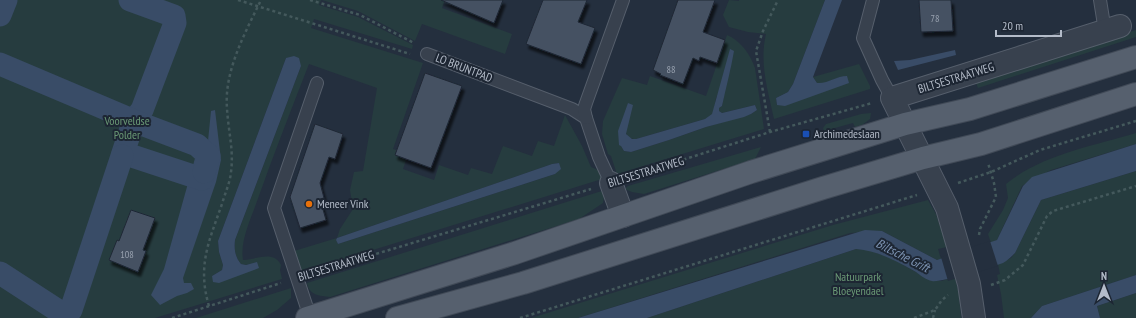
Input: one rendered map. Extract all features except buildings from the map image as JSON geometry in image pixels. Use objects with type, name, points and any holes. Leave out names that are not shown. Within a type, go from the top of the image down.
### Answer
[{"type":"main road","points":[[308,317],[515,252],[751,172],[905,124],[970,109],[1136,57]]},
{"type":"main road","points":[[397,318],[523,283],[823,188],[923,158],[981,144],[1136,94]]},
{"type":"street","name":"BILTSESTRAATWEG","points":[[892,98],[1112,29]]},
{"type":"street","points":[[892,98],[948,208],[969,286],[974,318]]},
{"type":"street","points":[[611,183],[623,216]]},
{"type":"lane","points":[[611,183],[599,157],[584,109],[623,0]]},
{"type":"lane","points":[[873,0],[863,38],[892,98]]},
{"type":"lane","points":[[1100,0],[1112,29]]},
{"type":"lane","name":"LO BRUNTPAD","points":[[427,54],[572,109],[586,118]]},
{"type":"lane","points":[[308,317],[274,208],[317,83]]},
{"type":"path","name":"LO BRUNTPAD","points":[[238,0],[410,54],[427,54]]},
{"type":"path","points":[[209,306],[204,287],[203,275],[207,247],[228,186],[231,172],[232,150],[227,108],[227,90],[238,50],[261,0]]},
{"type":"path","points":[[310,0],[360,15],[414,42],[427,54]]},
{"type":"path","points":[[770,132],[756,52],[763,31],[778,0]]},
{"type":"path","name":"BILTSESTRAATWEG","points":[[172,318],[297,278],[611,183],[770,132],[892,98]]},
{"type":"path","points":[[520,318],[938,189],[991,172],[1040,150],[1136,121]]},
{"type":"path","points":[[979,237],[980,229],[996,197],[994,183]]},
{"type":"path","points":[[992,285],[1005,280],[1023,265],[1047,216],[1050,213],[1136,186]]},
{"type":"path","points":[[933,318],[935,310],[942,300],[950,293],[969,286]]},
{"type":"path","points":[[914,318],[935,310]]},
{"type":"green space","name":"Voorveldse Polder","points":[[0,0],[321,0],[319,5],[358,17],[413,45],[412,49],[314,19],[311,28],[423,63],[393,149],[408,154],[403,169],[434,180],[439,165],[468,175],[471,168],[492,174],[503,146],[532,156],[538,141],[554,146],[565,115],[582,146],[591,167],[598,170],[602,179],[302,272],[294,251],[337,238],[340,229],[353,209],[350,190],[354,172],[363,171],[377,88],[309,64],[248,224],[242,253],[243,260],[265,256],[278,260],[281,265],[280,270],[282,279],[155,318],[0,318]],"holes":[[[286,58],[301,66],[235,240],[235,253],[241,264],[246,265],[257,262],[212,276],[222,270],[223,265],[219,252],[218,241]],[[559,163],[555,174],[338,244],[336,240],[337,238],[552,164]]]},
{"type":"green space","points":[[322,0],[445,0],[442,8],[512,34],[505,54],[422,24],[415,41],[358,11]]},
{"type":"green space","points":[[729,0],[825,0],[793,84],[788,92],[776,98],[777,105],[843,76],[825,83],[817,83],[813,77],[859,64],[870,86],[870,89],[774,119],[765,77],[763,56],[766,34],[748,32],[729,27],[723,15]]},
{"type":"green space","points":[[1136,30],[1136,37],[978,88],[976,83],[978,79]]},
{"type":"green space","points":[[727,35],[741,44],[755,68],[764,129],[617,174],[611,156],[608,154],[602,134],[603,121],[622,78],[647,85],[650,76],[706,96]],"holes":[[[731,68],[727,78],[722,106],[719,108],[719,111],[722,113],[755,105],[757,110],[751,114],[631,152],[624,151],[621,146],[626,131],[629,137],[636,139],[705,119],[713,114],[716,98]]]},
{"type":"green space","points":[[871,113],[870,119],[862,125],[855,127],[853,123],[824,131],[823,128],[826,124],[861,114]]},
{"type":"green space","points":[[1136,133],[1136,144],[1051,170],[1022,186],[997,240],[991,243],[988,234],[1003,210],[1008,198],[1006,184],[1035,166],[1068,152]]},
{"type":"green space","points":[[761,147],[755,159],[644,194],[625,189],[628,186]]},
{"type":"green space","points":[[1136,171],[1136,275],[1042,306],[1031,318],[1004,318],[997,275],[1000,274],[998,264],[1011,258],[1015,253],[1041,200]]},
{"type":"green space","points":[[605,190],[603,203],[579,219],[330,297],[315,294],[308,287],[307,283]]},
{"type":"green space","points":[[928,200],[936,214],[947,247],[938,249],[941,259],[937,260],[882,231],[850,233],[578,318],[531,318],[833,225]]},
{"type":"green space","name":"Natuurpark Bloeyendael","points":[[856,249],[869,250],[891,258],[932,281],[941,281],[955,277],[959,294],[961,318],[647,318]]},
{"type":"green space","points":[[291,288],[291,298],[277,310],[263,318],[196,318]]},
{"type":"green space","points":[[1136,293],[1136,318],[1100,318],[1097,306]]},
{"type":"water","points":[[825,0],[842,0],[813,77],[817,83],[821,83],[847,76],[849,83],[785,106],[777,105],[776,98],[788,92],[793,84]]},
{"type":"water","points":[[730,49],[734,51],[722,106],[719,108],[719,111],[722,113],[755,105],[757,110],[744,117],[706,127],[631,152],[624,151],[619,145],[618,131],[628,103],[633,105],[626,134],[632,139],[705,119],[712,114]]},
{"type":"water","points":[[955,50],[956,55],[898,70],[894,61],[910,60]]},
{"type":"water","points":[[294,56],[299,58],[301,66],[235,240],[235,253],[241,264],[246,265],[257,262],[259,268],[219,283],[213,282],[212,276],[222,270],[223,265],[219,252],[218,241],[286,58]]},
{"type":"water","points":[[215,110],[221,160],[216,182],[183,278],[184,283],[191,283],[194,289],[160,305],[151,295],[164,269],[199,144],[206,144],[208,141],[211,111]]},
{"type":"water","name":"Biltsche Grift","points":[[1136,144],[1136,171],[1041,200],[1015,253],[1003,263],[989,268],[955,277],[932,281],[925,279],[916,272],[887,257],[856,249],[647,318],[578,318],[865,230],[882,231],[937,260],[997,240],[1023,186],[1032,177]]},
{"type":"water","points":[[559,163],[561,169],[555,174],[338,244],[336,240],[337,238],[552,164]]},
{"type":"water","points":[[1136,275],[1136,293],[1097,306],[1100,318],[1031,318],[1042,306]]},
{"type":"pier","points":[[990,241],[998,266],[948,281],[941,257]]},
{"type":"waterway","points":[[0,15],[6,0]]},
{"type":"waterway","points":[[130,0],[174,16],[175,23],[142,110],[134,120],[123,153],[202,179]]},
{"type":"waterway","points":[[0,64],[144,125],[197,145],[209,156],[204,172]]},
{"type":"waterway","points":[[0,273],[60,312],[67,313],[71,310],[122,156]]},
{"type":"place","name":"Archimedeslaan","points":[[806,134]]},
{"type":"place","name":"Meneer Vink","points":[[309,204]]}]
